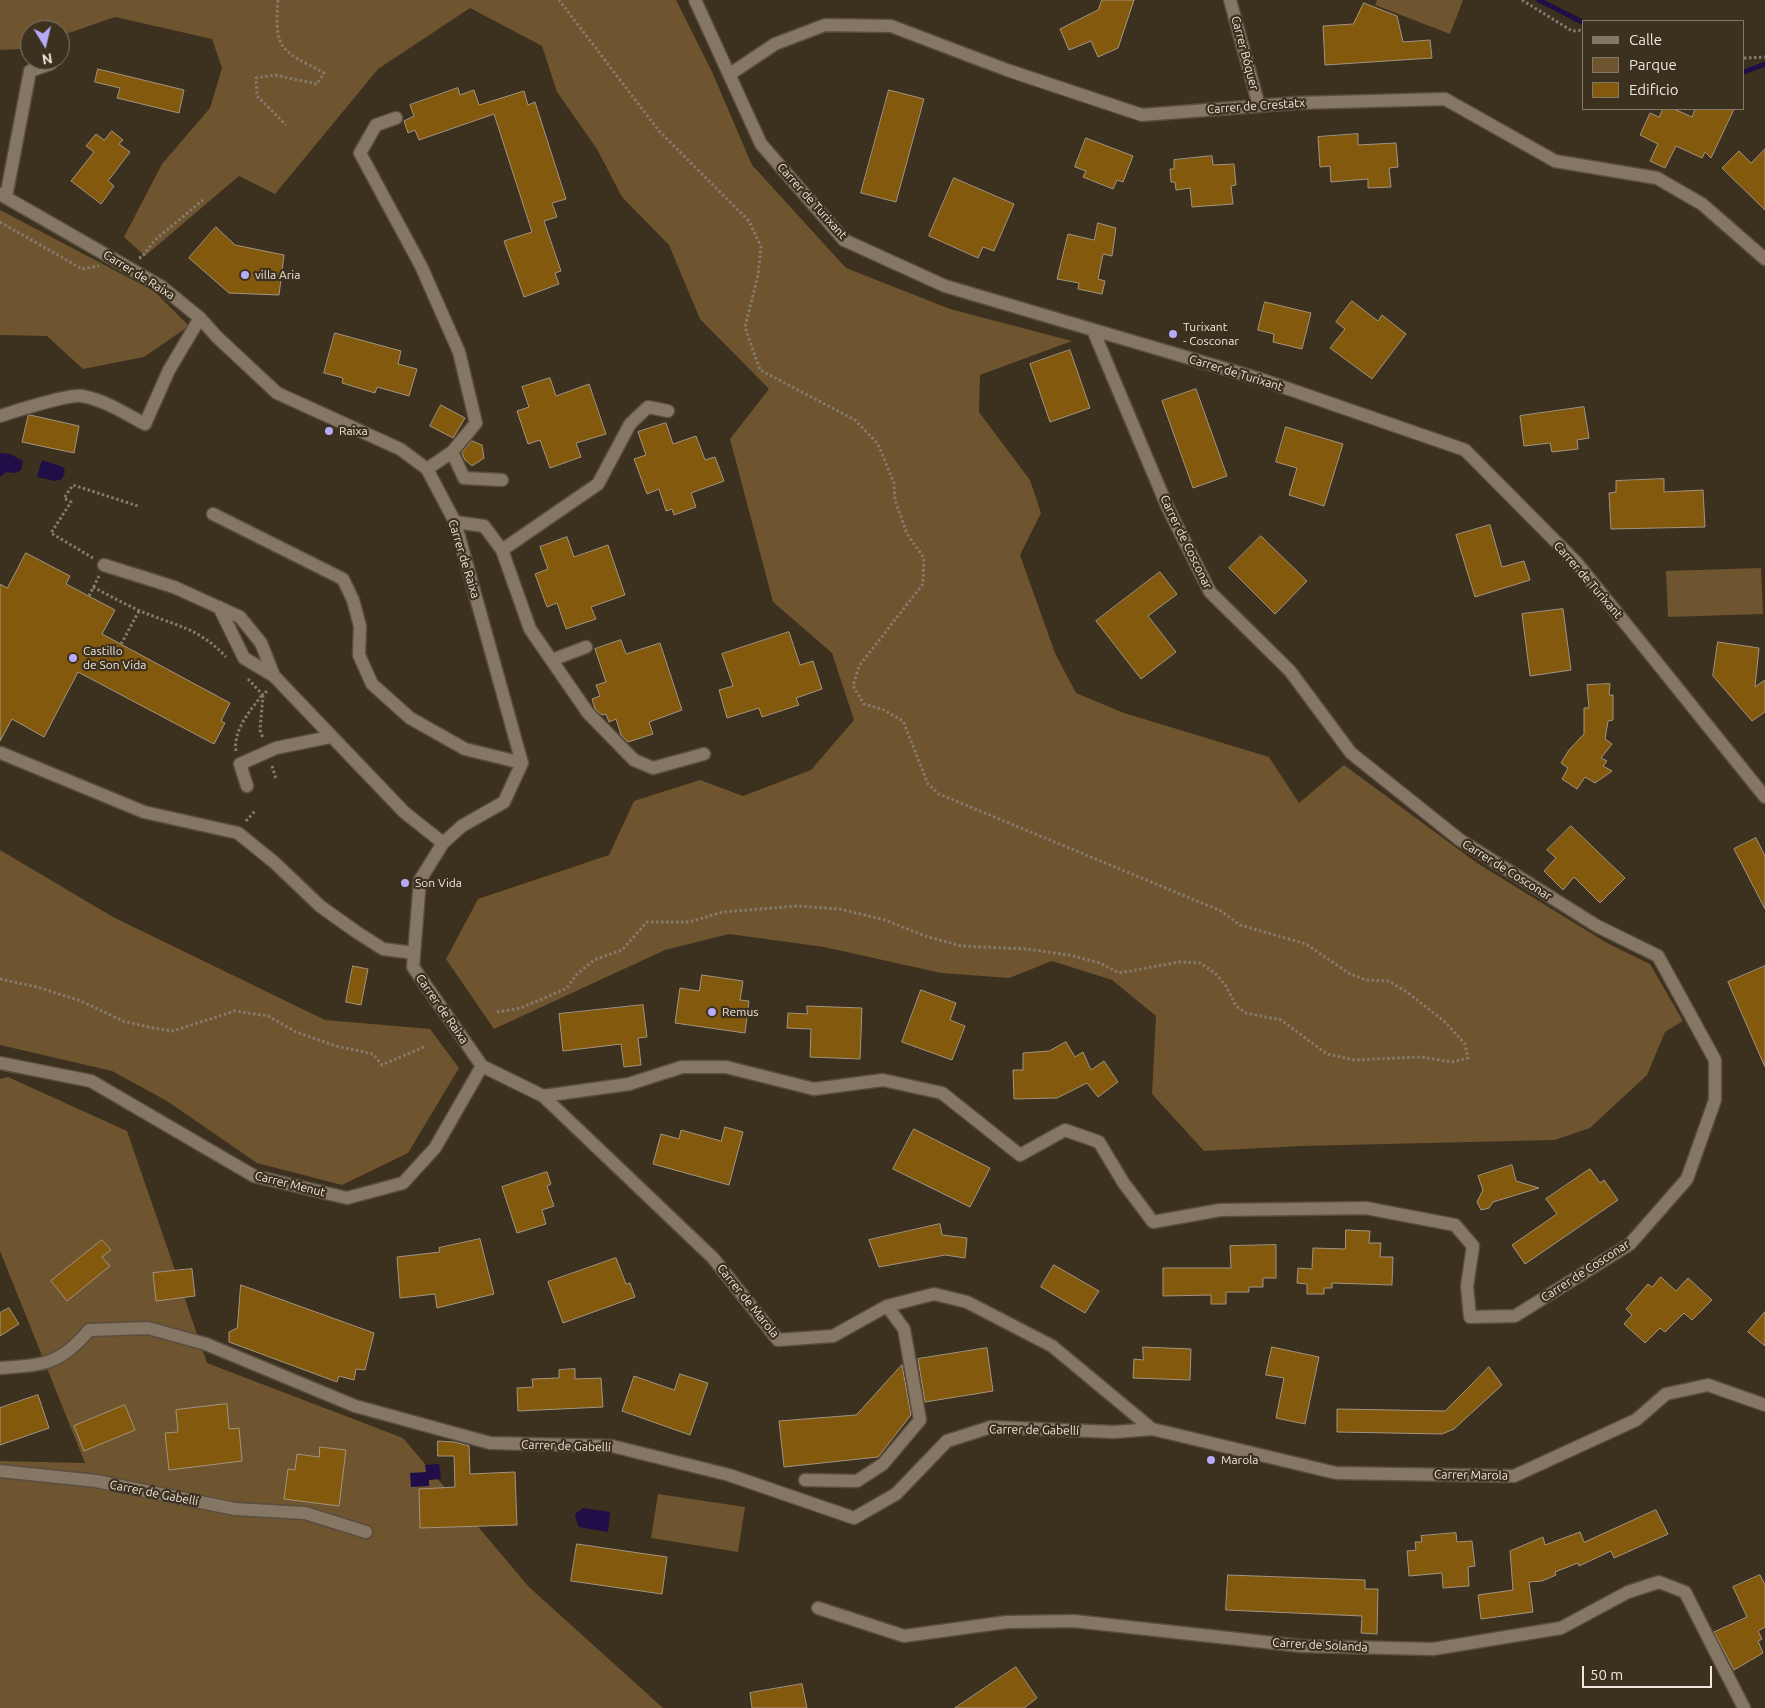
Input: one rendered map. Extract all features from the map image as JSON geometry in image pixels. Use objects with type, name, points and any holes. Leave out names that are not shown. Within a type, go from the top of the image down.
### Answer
[{"type":"street","name":"Carrer de Turixant","points":[[695,0],[761,144],[844,240],[945,286],[1260,379],[1465,450],[1576,562],[1765,797]]},
{"type":"street","name":"Carrer Bóquer","points":[[1230,0],[1259,106]]},
{"type":"street","name":"Carrer de Crestatx","points":[[730,74],[775,44],[825,25],[891,26],[1007,70],[1142,115],[1259,106],[1445,99],[1555,161],[1657,178],[1702,204],[1765,259]]},
{"type":"street","points":[[3,196],[30,70]]},
{"type":"street","points":[[396,118],[376,125],[360,153],[421,266],[459,352],[476,423],[452,452],[427,469]]},
{"type":"street","name":"Carrer de Raixa","points":[[3,196],[162,287],[200,318],[277,393],[400,449],[427,469],[455,522],[522,763],[504,802],[462,826],[443,843],[420,880],[413,968],[482,1066]]},
{"type":"street","points":[[0,416],[29,407],[80,396],[104,403],[145,424],[169,370],[200,318]]},
{"type":"street","name":"Carrer de Cosconar","points":[[543,1096],[629,1084],[682,1068],[726,1067],[814,1089],[882,1080],[942,1094],[1020,1155],[1065,1130],[1099,1142],[1122,1182],[1153,1222],[1220,1210],[1366,1208],[1455,1225],[1472,1246],[1467,1286],[1470,1317],[1516,1316],[1630,1244],[1687,1179],[1715,1100],[1715,1060],[1658,956],[1597,926],[1460,840],[1351,754],[1290,671],[1210,592],[1167,506],[1093,330]]},
{"type":"street","points":[[502,550],[598,484],[630,424],[648,407],[668,411]]},
{"type":"street","points":[[452,452],[464,478],[502,480]]},
{"type":"street","points":[[213,514],[343,579],[353,600],[360,626],[359,655],[372,684],[410,718],[465,749],[522,763]]},
{"type":"street","points":[[455,522],[484,526],[502,550],[530,628],[588,713],[634,760],[653,768],[704,754]]},
{"type":"street","points":[[104,565],[174,587],[240,617],[261,643],[274,676]]},
{"type":"street","points":[[219,607],[244,658],[274,676],[330,737],[404,812],[443,843]]},
{"type":"street","points":[[552,660],[586,647]]},
{"type":"street","points":[[247,786],[240,764],[276,748],[330,737]]},
{"type":"street","points":[[1,753],[144,812],[238,833],[275,863],[320,906],[355,931],[383,949],[414,953]]},
{"type":"street","name":"Carrer Menut","points":[[0,1063],[91,1081],[254,1176],[347,1198],[403,1183],[435,1148],[482,1066]]},
{"type":"street","name":"Carrer de Marola","points":[[482,1066],[543,1096],[713,1258],[778,1340],[833,1336],[887,1306],[934,1294],[967,1302],[1052,1346],[1152,1429],[1214,1444]]},
{"type":"street","points":[[805,1480],[857,1481],[884,1464],[920,1420],[904,1329],[887,1306]]},
{"type":"street","name":"Carrer de Gabellí","points":[[0,1368],[42,1365],[74,1349],[89,1330],[148,1328],[206,1344],[355,1406],[490,1443],[612,1446],[729,1475],[854,1518],[896,1494],[947,1441],[991,1427],[1115,1432],[1152,1429]]},
{"type":"street","name":"Carrer Marola","points":[[1214,1444],[1336,1472],[1514,1476],[1636,1420],[1666,1394],[1708,1385],[1765,1404]]},
{"type":"street","name":"Carrer de Gabellí","points":[[0,1472],[96,1481],[235,1509],[305,1513],[366,1532]]},
{"type":"street","name":"Carrer de Solanda","points":[[818,1608],[904,1636],[1007,1622],[1074,1621],[1301,1646],[1433,1649],[1561,1628],[1628,1592],[1659,1582],[1685,1592],[1744,1708]]},
{"type":"path","points":[[278,0],[276,27],[278,40],[286,52],[324,73],[317,84],[275,75],[256,78],[257,96],[286,125]]},
{"type":"path","points":[[497,1012],[521,1008],[567,988],[576,975],[594,960],[622,950],[647,922],[689,922],[723,912],[797,906],[840,909],[885,920],[925,936],[961,946],[1027,949],[1068,955],[1100,963],[1119,974],[1180,962],[1200,963],[1215,973],[1226,986],[1236,1006],[1246,1013],[1281,1020],[1327,1054],[1354,1060],[1421,1057],[1452,1062],[1468,1058],[1465,1044],[1445,1022],[1407,992],[1388,982],[1366,980],[1350,974],[1306,944],[1240,925],[1222,911],[939,794],[928,784],[903,721],[882,709],[864,704],[853,686],[858,666],[923,584],[924,558],[908,534],[895,500],[894,483],[878,444],[855,420],[760,370],[745,327],[758,275],[761,247],[749,221],[659,131],[559,0]]},
{"type":"path","points":[[1522,0],[1572,30],[1582,30]]},
{"type":"path","points":[[1745,58],[1764,57]]},
{"type":"path","points":[[0,222],[82,269],[96,268],[115,259],[142,257],[155,240],[203,200]]},
{"type":"path","points":[[89,596],[104,565],[51,533],[71,502],[64,498],[73,485],[138,506]]},
{"type":"path","points":[[93,587],[139,611],[187,627],[211,641]]},
{"type":"path","points":[[121,644],[139,611]]},
{"type":"path","points":[[236,751],[235,743],[243,721],[263,695],[260,730],[264,740]]},
{"type":"path","points":[[272,765],[276,779]]},
{"type":"path","points":[[242,826],[255,811]]},
{"type":"path","points":[[0,979],[37,987],[72,998],[123,1021],[153,1028],[173,1030],[235,1011],[268,1016],[296,1032],[336,1046],[373,1054],[382,1066],[426,1046]]},
{"type":"green space","points":[[0,0],[676,0],[713,74],[752,165],[846,268],[950,309],[1072,341],[980,375],[979,412],[1030,480],[1041,513],[1020,555],[1055,653],[1076,693],[1124,713],[1269,757],[1299,803],[1344,765],[1477,863],[1607,943],[1650,964],[1683,1021],[1665,1032],[1647,1075],[1590,1128],[1555,1140],[1302,1146],[1204,1151],[1152,1094],[1156,1016],[1112,980],[1052,961],[1009,978],[941,973],[824,947],[729,934],[665,950],[494,1029],[446,959],[478,899],[609,855],[634,801],[700,780],[743,796],[811,770],[854,720],[832,653],[773,602],[730,439],[769,389],[700,319],[669,245],[622,197],[597,149],[557,92],[542,46],[470,8],[378,69],[275,194],[239,176],[145,256],[124,237],[162,164],[210,108],[222,68],[212,39],[115,17],[70,33],[70,20],[20,20],[20,49],[0,50]]},
{"type":"green space","points":[[1377,0],[1463,0],[1450,34],[1375,5]]},
{"type":"green space","points":[[0,210],[154,291],[189,326],[144,357],[83,369],[47,336],[0,335]]},
{"type":"green space","points":[[1761,568],[1763,614],[1668,617],[1666,571]]},
{"type":"green space","points":[[0,850],[113,917],[325,1020],[430,1029],[459,1068],[408,1153],[342,1185],[257,1163],[167,1101],[112,1071],[0,1045]]},
{"type":"green space","points":[[8,1077],[127,1131],[207,1363],[403,1438],[529,1587],[663,1708],[0,1708],[0,1461],[85,1463],[0,1251],[0,1079]]},
{"type":"green space","points":[[658,1494],[745,1507],[738,1552],[651,1538]]},
{"type":"shaded area","points":[[0,453],[10,454],[23,461],[21,470],[15,473],[6,472],[0,477]]},
{"type":"shaded area","points":[[42,460],[63,467],[65,472],[62,479],[55,481],[37,477]]},
{"type":"shaded area","points":[[439,1464],[441,1479],[429,1480],[429,1486],[411,1487],[410,1473],[426,1472],[425,1465]]},
{"type":"shaded area","points":[[583,1508],[610,1512],[608,1532],[579,1527],[575,1517],[576,1513]]},
{"type":"building","points":[[1102,0],[1134,0],[1118,48],[1098,57],[1091,41],[1069,50],[1060,29],[1098,10]]},
{"type":"building","points":[[1364,3],[1397,16],[1403,42],[1430,40],[1432,58],[1325,65],[1323,26],[1353,24]]},
{"type":"building","points":[[98,69],[184,90],[179,113],[117,98],[120,88],[95,82]]},
{"type":"building","points":[[458,88],[460,95],[474,90],[479,105],[524,91],[528,105],[535,102],[566,199],[552,203],[557,217],[544,221],[561,271],[555,273],[559,284],[524,297],[504,241],[532,232],[494,114],[419,140],[415,130],[408,133],[404,121],[414,116],[410,105]]},
{"type":"building","points":[[889,90],[924,99],[896,202],[861,193]]},
{"type":"building","points":[[1662,110],[1676,110],[1692,117],[1695,110],[1734,110],[1711,158],[1705,152],[1702,158],[1676,146],[1665,168],[1650,161],[1658,144],[1640,135],[1650,113],[1659,117]]},
{"type":"building","points":[[112,131],[123,140],[119,144],[130,152],[108,181],[114,186],[101,204],[71,181],[94,152],[86,146],[96,134],[104,140]]},
{"type":"building","points":[[1358,134],[1358,145],[1396,143],[1398,167],[1389,168],[1391,187],[1368,188],[1368,179],[1331,182],[1330,166],[1320,167],[1318,137]]},
{"type":"building","points":[[1086,138],[1133,156],[1123,182],[1117,180],[1113,189],[1083,177],[1086,171],[1075,167]]},
{"type":"building","points":[[1765,149],[1765,210],[1722,168],[1739,151],[1751,163]]},
{"type":"building","points":[[1212,156],[1213,165],[1234,164],[1236,185],[1231,186],[1233,204],[1192,207],[1190,188],[1176,190],[1175,182],[1171,182],[1170,169],[1174,169],[1174,160]]},
{"type":"building","points":[[954,178],[1014,204],[994,251],[983,247],[978,258],[929,236]]},
{"type":"building","points":[[1098,223],[1116,228],[1112,256],[1103,254],[1098,279],[1105,281],[1102,294],[1078,289],[1079,283],[1057,279],[1068,234],[1094,240]]},
{"type":"building","name":"villa Aria","points":[[216,227],[235,245],[284,255],[279,295],[229,293],[189,258]]},
{"type":"building","points":[[1352,301],[1378,321],[1382,315],[1406,334],[1372,379],[1330,348],[1345,329],[1336,322]]},
{"type":"building","points":[[1265,302],[1311,313],[1302,349],[1273,342],[1274,334],[1258,330]]},
{"type":"building","points":[[335,333],[401,351],[398,364],[417,369],[409,396],[377,387],[375,393],[342,383],[343,378],[324,373]]},
{"type":"building","points":[[1070,350],[1090,408],[1050,422],[1030,364]]},
{"type":"building","points":[[550,378],[556,396],[589,384],[606,434],[576,443],[581,457],[550,468],[540,440],[528,444],[517,411],[529,407],[522,387]]},
{"type":"building","points":[[1196,389],[1227,476],[1193,488],[1162,401]]},
{"type":"building","points":[[441,405],[465,418],[453,438],[430,426]]},
{"type":"building","points":[[1584,407],[1589,438],[1577,440],[1578,449],[1552,452],[1550,443],[1524,446],[1520,416]]},
{"type":"building","points":[[28,416],[79,426],[74,453],[22,442]]},
{"type":"building","points":[[666,423],[673,444],[696,436],[705,460],[715,457],[724,481],[691,493],[696,507],[674,515],[672,509],[666,511],[659,489],[647,494],[634,459],[646,455],[638,432]]},
{"type":"building","points":[[1286,427],[1343,444],[1324,506],[1289,495],[1297,468],[1276,462]]},
{"type":"building","points":[[472,441],[482,445],[484,458],[472,466],[465,460],[462,453]]},
{"type":"building","points":[[1664,479],[1664,492],[1703,490],[1705,527],[1611,529],[1609,493],[1616,492],[1616,481]]},
{"type":"building","points":[[1490,525],[1502,567],[1524,561],[1530,580],[1475,597],[1456,535]]},
{"type":"building","points":[[1261,536],[1307,581],[1275,614],[1229,568]]},
{"type":"building","points":[[567,537],[574,557],[608,545],[625,595],[591,607],[596,619],[566,629],[557,603],[547,607],[535,574],[548,569],[540,547]]},
{"type":"building","name":"Castillo de Son Vida","points":[[26,553],[70,576],[66,584],[115,610],[102,634],[230,703],[221,721],[225,723],[214,744],[78,672],[44,737],[12,719],[0,741],[0,584],[7,588]]},
{"type":"building","points":[[1160,572],[1177,594],[1148,616],[1176,652],[1141,679],[1096,621]]},
{"type":"building","points":[[1563,609],[1571,670],[1530,676],[1522,614]]},
{"type":"building","points":[[789,632],[800,665],[813,661],[822,689],[796,698],[799,705],[762,717],[759,708],[727,718],[719,690],[733,686],[722,654]]},
{"type":"building","points":[[621,640],[626,654],[660,643],[682,710],[649,722],[653,734],[628,742],[621,735],[616,719],[609,722],[606,714],[602,715],[595,709],[592,699],[600,696],[596,685],[606,682],[595,649]]},
{"type":"building","points":[[1718,642],[1759,648],[1755,687],[1765,680],[1765,712],[1752,721],[1713,676]]},
{"type":"building","points":[[1610,684],[1609,695],[1613,695],[1613,720],[1608,721],[1605,739],[1612,744],[1601,758],[1607,761],[1603,766],[1612,771],[1595,783],[1585,777],[1577,789],[1562,779],[1568,768],[1561,763],[1569,750],[1584,734],[1584,708],[1589,708],[1587,685]]},
{"type":"building","points":[[1571,826],[1625,878],[1600,903],[1574,877],[1563,890],[1544,871],[1556,858],[1547,850]]},
{"type":"building","points":[[1756,838],[1765,856],[1765,909],[1734,849]]},
{"type":"building","points":[[353,966],[368,969],[361,1005],[346,1002]]},
{"type":"building","points":[[1765,966],[1765,1067],[1728,982]]},
{"type":"building","name":"Remus","points":[[702,975],[743,981],[740,1000],[749,1001],[745,1033],[675,1023],[680,988],[699,991]]},
{"type":"building","points":[[921,990],[956,1003],[950,1020],[965,1026],[952,1060],[902,1042]]},
{"type":"building","points":[[643,1005],[647,1037],[638,1038],[641,1065],[624,1067],[621,1044],[563,1051],[559,1014]]},
{"type":"building","points":[[807,1006],[862,1008],[860,1059],[810,1057],[811,1029],[787,1028],[788,1013],[807,1014]]},
{"type":"building","points":[[1066,1042],[1075,1057],[1083,1052],[1091,1070],[1104,1061],[1118,1082],[1098,1097],[1087,1083],[1057,1098],[1014,1099],[1013,1070],[1023,1070],[1023,1053],[1049,1051]]},
{"type":"building","points":[[725,1127],[743,1132],[729,1185],[653,1164],[661,1134],[679,1139],[681,1130],[721,1141]]},
{"type":"building","points":[[914,1129],[990,1168],[970,1207],[893,1169]]},
{"type":"building","points":[[1512,1165],[1516,1181],[1539,1188],[1493,1202],[1489,1208],[1481,1210],[1477,1202],[1483,1190],[1478,1176]]},
{"type":"building","points":[[1590,1169],[1600,1183],[1604,1180],[1618,1200],[1525,1264],[1512,1245],[1557,1214],[1546,1199]]},
{"type":"building","points":[[547,1172],[551,1184],[547,1186],[554,1206],[542,1210],[546,1224],[517,1233],[502,1187]]},
{"type":"building","points":[[940,1224],[942,1235],[967,1238],[965,1258],[945,1255],[879,1267],[869,1240]]},
{"type":"building","points":[[1346,1230],[1370,1231],[1369,1243],[1381,1243],[1380,1257],[1393,1257],[1392,1285],[1332,1283],[1332,1288],[1324,1288],[1324,1294],[1307,1294],[1307,1284],[1297,1283],[1298,1268],[1312,1269],[1313,1248],[1345,1249]]},
{"type":"building","points":[[480,1239],[494,1294],[437,1308],[435,1294],[400,1298],[397,1257],[440,1252],[439,1248]]},
{"type":"building","points":[[102,1240],[111,1250],[102,1257],[110,1266],[67,1301],[51,1281]]},
{"type":"building","points":[[1276,1245],[1276,1278],[1263,1278],[1263,1287],[1249,1287],[1249,1292],[1226,1292],[1226,1304],[1211,1304],[1211,1295],[1163,1296],[1163,1268],[1231,1268],[1230,1246]]},
{"type":"building","points":[[616,1258],[626,1284],[630,1283],[635,1297],[563,1323],[548,1282]]},
{"type":"building","points":[[1054,1265],[1099,1291],[1085,1313],[1041,1287]]},
{"type":"building","points":[[192,1269],[195,1296],[156,1301],[153,1273]]},
{"type":"building","points":[[1661,1277],[1676,1291],[1688,1278],[1712,1300],[1692,1320],[1684,1313],[1665,1332],[1660,1328],[1645,1343],[1624,1324],[1632,1315],[1626,1309],[1648,1284],[1652,1287]]},
{"type":"building","points":[[241,1285],[374,1333],[365,1370],[356,1369],[354,1380],[339,1376],[337,1382],[229,1342],[229,1332],[237,1328]]},
{"type":"building","points":[[9,1308],[19,1324],[0,1336],[0,1313]]},
{"type":"building","points":[[1765,1312],[1765,1346],[1748,1332]]},
{"type":"building","points":[[1143,1347],[1191,1349],[1190,1380],[1133,1378],[1134,1359],[1143,1360]]},
{"type":"building","points":[[1272,1347],[1319,1357],[1305,1424],[1276,1418],[1284,1378],[1266,1375]]},
{"type":"building","points":[[987,1348],[993,1391],[925,1402],[918,1359]]},
{"type":"building","points":[[902,1365],[911,1415],[878,1457],[784,1467],[779,1421],[856,1415]]},
{"type":"building","points":[[1489,1367],[1502,1385],[1454,1429],[1442,1434],[1337,1432],[1337,1409],[1445,1411]]},
{"type":"building","points":[[575,1369],[575,1379],[601,1378],[603,1407],[518,1411],[517,1388],[533,1387],[532,1379],[559,1378],[559,1370]]},
{"type":"building","points":[[680,1374],[708,1383],[690,1435],[622,1411],[634,1376],[674,1390]]},
{"type":"building","points":[[38,1395],[49,1428],[0,1445],[0,1408]]},
{"type":"building","points":[[227,1404],[229,1429],[239,1428],[242,1461],[169,1470],[165,1433],[178,1432],[176,1410]]},
{"type":"building","points":[[125,1405],[135,1430],[84,1451],[74,1426]]},
{"type":"building","points":[[438,1441],[454,1442],[469,1446],[470,1474],[515,1472],[517,1525],[420,1528],[419,1489],[455,1487],[454,1456],[438,1456]]},
{"type":"building","points":[[320,1447],[346,1450],[339,1506],[284,1499],[288,1469],[295,1470],[297,1454],[319,1457]]},
{"type":"building","points":[[1656,1510],[1668,1534],[1614,1558],[1611,1551],[1579,1566],[1578,1563],[1555,1572],[1556,1575],[1542,1581],[1529,1582],[1533,1612],[1481,1619],[1478,1595],[1513,1590],[1510,1551],[1543,1537],[1545,1545],[1580,1532],[1584,1542]]},
{"type":"building","points":[[1456,1533],[1457,1542],[1472,1541],[1475,1566],[1468,1567],[1469,1586],[1443,1588],[1442,1573],[1409,1576],[1407,1551],[1416,1550],[1415,1542],[1422,1542],[1421,1536]]},
{"type":"building","points":[[577,1544],[667,1557],[662,1594],[571,1581]]},
{"type":"building","points":[[1228,1575],[1365,1580],[1365,1589],[1378,1589],[1377,1634],[1361,1633],[1362,1616],[1226,1610]]},
{"type":"building","points":[[1760,1575],[1765,1585],[1765,1627],[1758,1631],[1762,1639],[1758,1641],[1763,1653],[1734,1670],[1714,1632],[1747,1617],[1733,1587]]},
{"type":"building","points":[[1016,1667],[1037,1698],[1024,1708],[955,1708]]},
{"type":"building","points":[[802,1684],[807,1708],[752,1708],[750,1693]]},
{"type":"waterway","points":[[1539,0],[1582,22]]},
{"type":"waterway","points":[[1745,72],[1765,64]]},
{"type":"place","name":"villa Aria","points":[[245,275]]},
{"type":"place","name":"Turixant - Cosconar","points":[[1173,334]]},
{"type":"place","name":"Raixa","points":[[329,431]]},
{"type":"place","name":"Castillo de Son Vida","points":[[73,658]]},
{"type":"place","name":"Son Vida","points":[[405,883]]},
{"type":"place","name":"Remus","points":[[712,1012]]},
{"type":"place","name":"Marola","points":[[1211,1460]]}]
